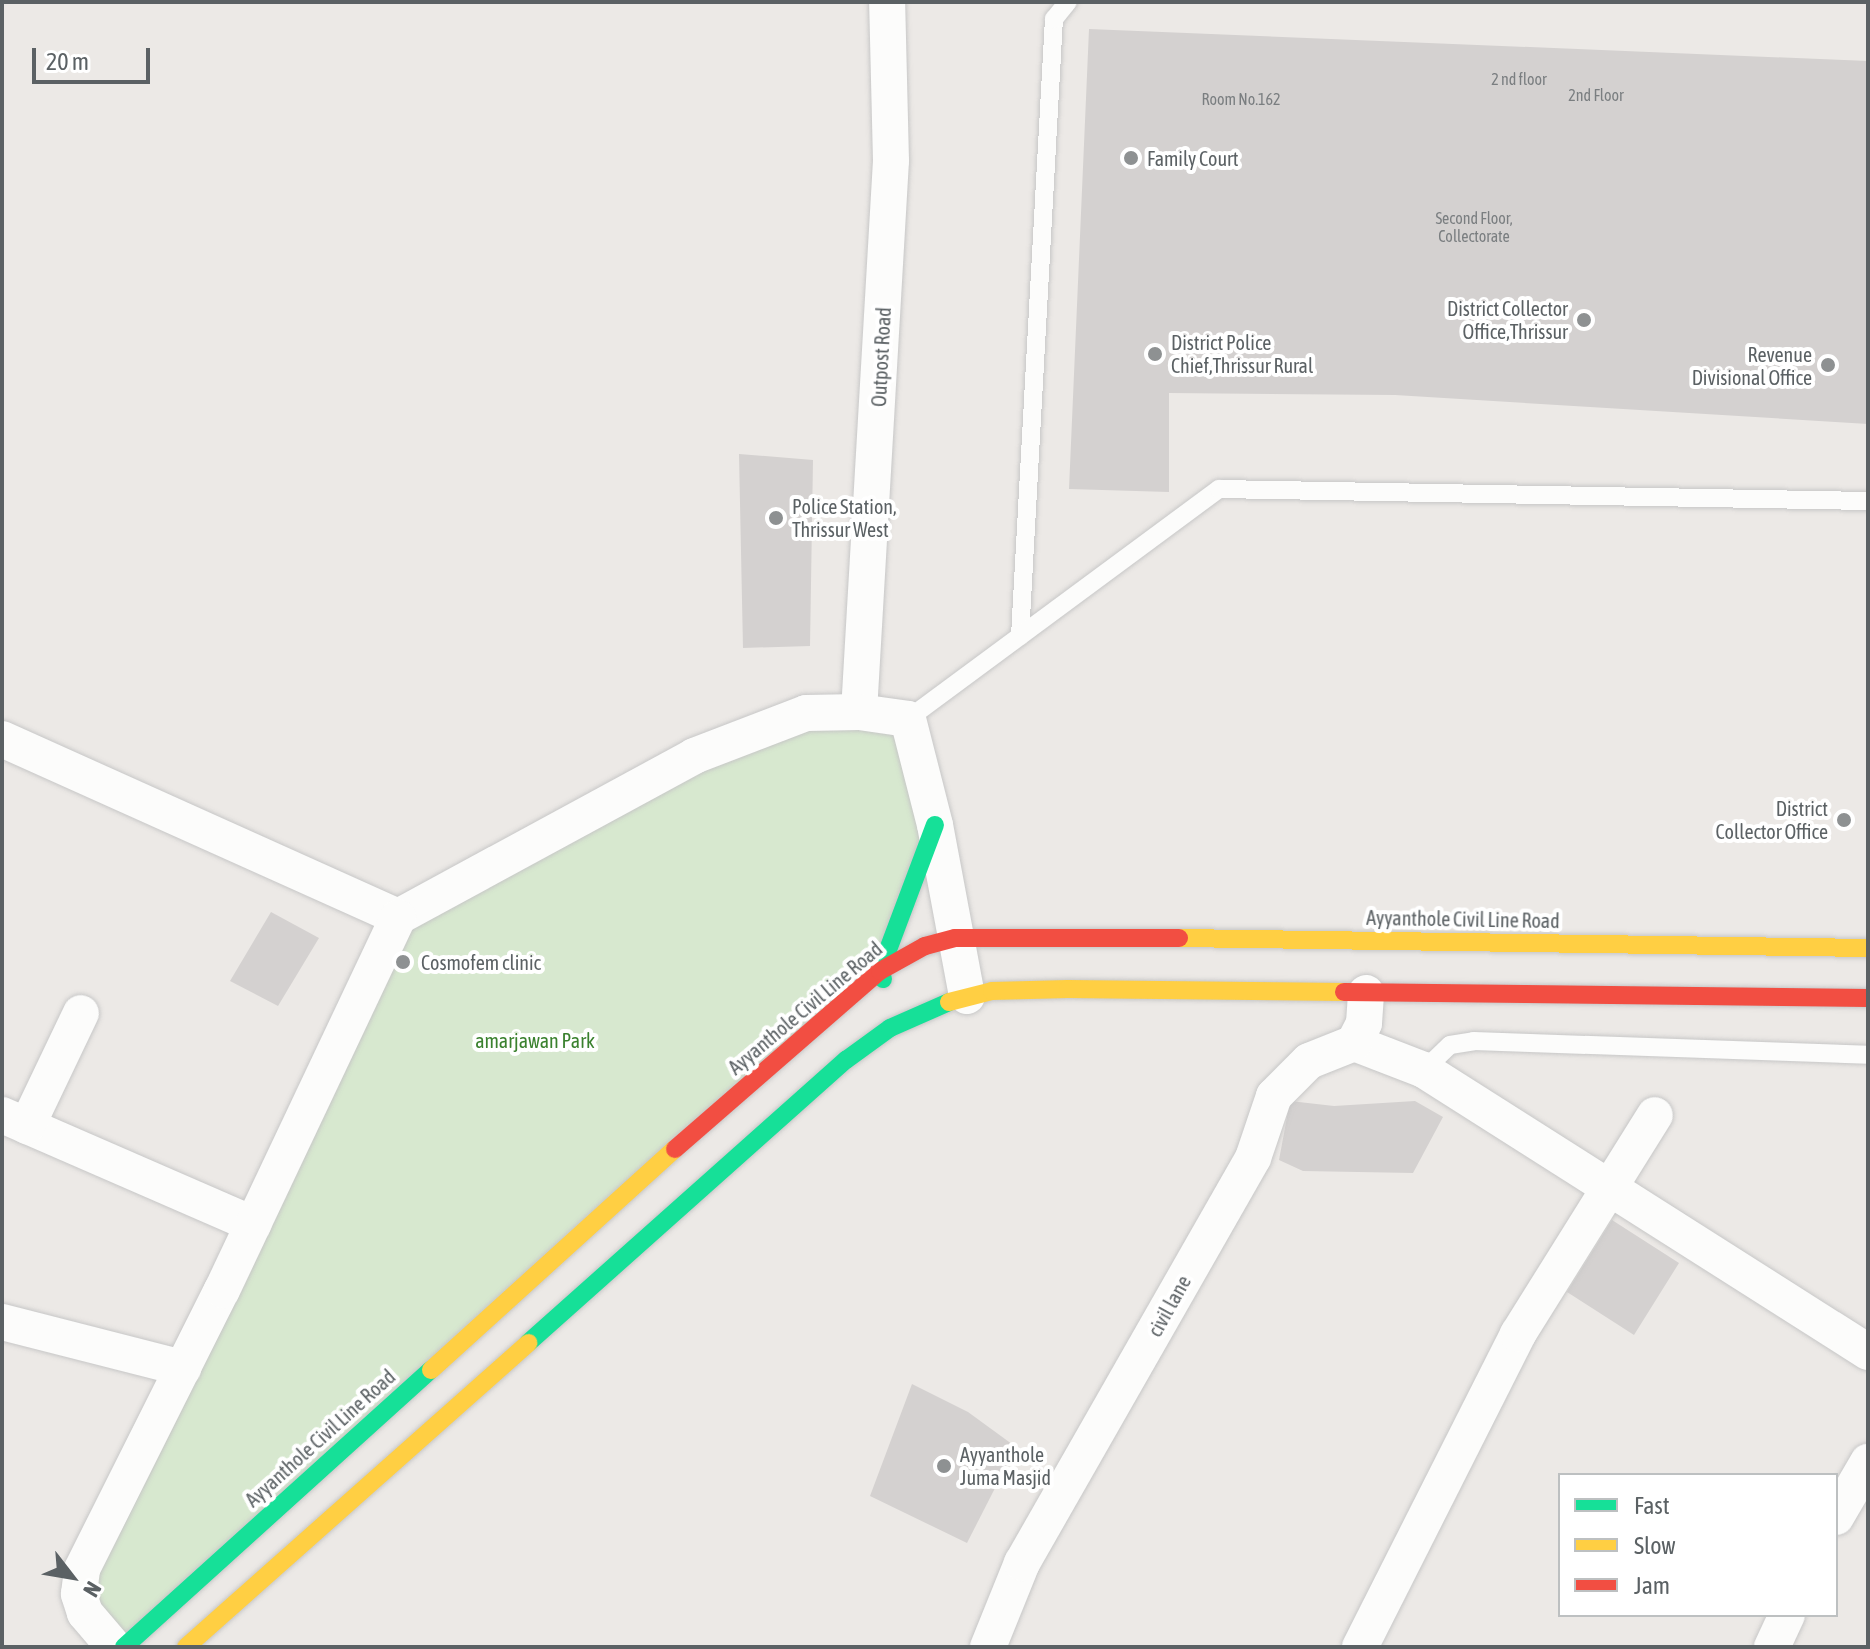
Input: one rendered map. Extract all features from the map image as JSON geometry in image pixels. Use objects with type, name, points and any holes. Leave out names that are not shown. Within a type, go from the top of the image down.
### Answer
[{"type":"main road","points":[[896,1009],[880,971],[935,825]]},
{"type":"main road","name":"Ayyanthole Civil Line Road","points":[[124,1647],[613,1203],[880,971],[902,956],[955,938],[1340,939],[1868,948]]},
{"type":"main road","points":[[1340,939],[1346,981]]},
{"type":"main road","points":[[186,1647],[846,1060],[896,1009],[967,996],[1053,990],[1346,981],[1868,998]]},
{"type":"street","name":"Outpost Road","points":[[859,712],[891,161],[887,2]]},
{"type":"street","points":[[114,1647],[85,1613],[79,1594],[82,1569],[253,1224],[398,917],[694,756],[806,713],[859,712],[908,719],[935,825],[967,996]]},
{"type":"street","points":[[2,739],[398,917]]},
{"type":"street","points":[[1346,981],[1364,1023],[1354,1043],[1424,1070],[1868,1352]]},
{"type":"street","points":[[81,1013],[14,1120],[253,1224]]},
{"type":"street","name":"civil lane","points":[[988,1647],[1022,1563],[1253,1158],[1274,1096],[1309,1061],[1354,1043]]},
{"type":"street","points":[[1360,1647],[1518,1334],[1655,1115]]},
{"type":"street","points":[[2,1322],[183,1368]]},
{"type":"street","points":[[1838,1514],[1868,1462]]},
{"type":"street","points":[[1772,1647],[1786,1617]]},
{"type":"lane","points":[[1020,636],[1054,19],[1068,2]]},
{"type":"lane","points":[[908,719],[1219,489],[1868,501]]},
{"type":"lane","points":[[1424,1070],[1450,1045],[1474,1041],[1868,1055]]},
{"type":"green space","name":"amarjawan Park","points":[[806,713],[905,719],[932,824],[878,967],[119,1647],[83,1570],[399,918]]},
{"type":"building","points":[[1089,29],[1868,61],[1868,424],[1395,395],[1169,393],[1169,492],[1069,489]]},
{"type":"building","name":"Police Station, Thrissur West","points":[[739,454],[813,460],[810,646],[743,648]]},
{"type":"building","points":[[271,912],[319,938],[278,1006],[230,981]]},
{"type":"building","points":[[1290,1101],[1334,1106],[1415,1101],[1443,1117],[1413,1173],[1303,1171],[1279,1160]]},
{"type":"building","points":[[1612,1220],[1679,1263],[1634,1335],[1567,1292]]},
{"type":"building","name":"Ayyanthole Juma Masjid","points":[[912,1384],[968,1412],[1016,1447],[967,1543],[870,1496]]},
{"type":"traffic: fast","points":[[883,979],[880,971],[935,825]]},
{"type":"traffic: fast","points":[[528,1343],[846,1060],[890,1028],[949,1002]]},
{"type":"traffic: fast","points":[[124,1647],[431,1370]]},
{"type":"traffic: slow","points":[[1179,938],[1868,948]]},
{"type":"traffic: slow","points":[[949,1002],[992,991],[1068,989],[1344,992]]},
{"type":"traffic: slow","points":[[431,1370],[675,1149]]},
{"type":"traffic: slow","points":[[186,1647],[528,1343]]},
{"type":"traffic: jam","points":[[675,1149],[880,971],[925,946],[955,938],[1179,938]]},
{"type":"traffic: jam","points":[[1344,992],[1868,998]]},
{"type":"place","name":"Family Court","points":[[1131,158]]},
{"type":"place","name":"District Collector Office,Thrissur","points":[[1584,320]]},
{"type":"place","name":"District Police Chief,Thrissur Rural","points":[[1155,354]]},
{"type":"place","name":"Revenue Divisional Office","points":[[1828,365]]},
{"type":"place","name":"Police Station, Thrissur West","points":[[776,518]]},
{"type":"place","name":"District Collector Office","points":[[1844,820]]},
{"type":"place","name":"Cosmofem clinic","points":[[403,962]]},
{"type":"place","name":"Ayyanthole Juma Masjid","points":[[944,1466]]}]
